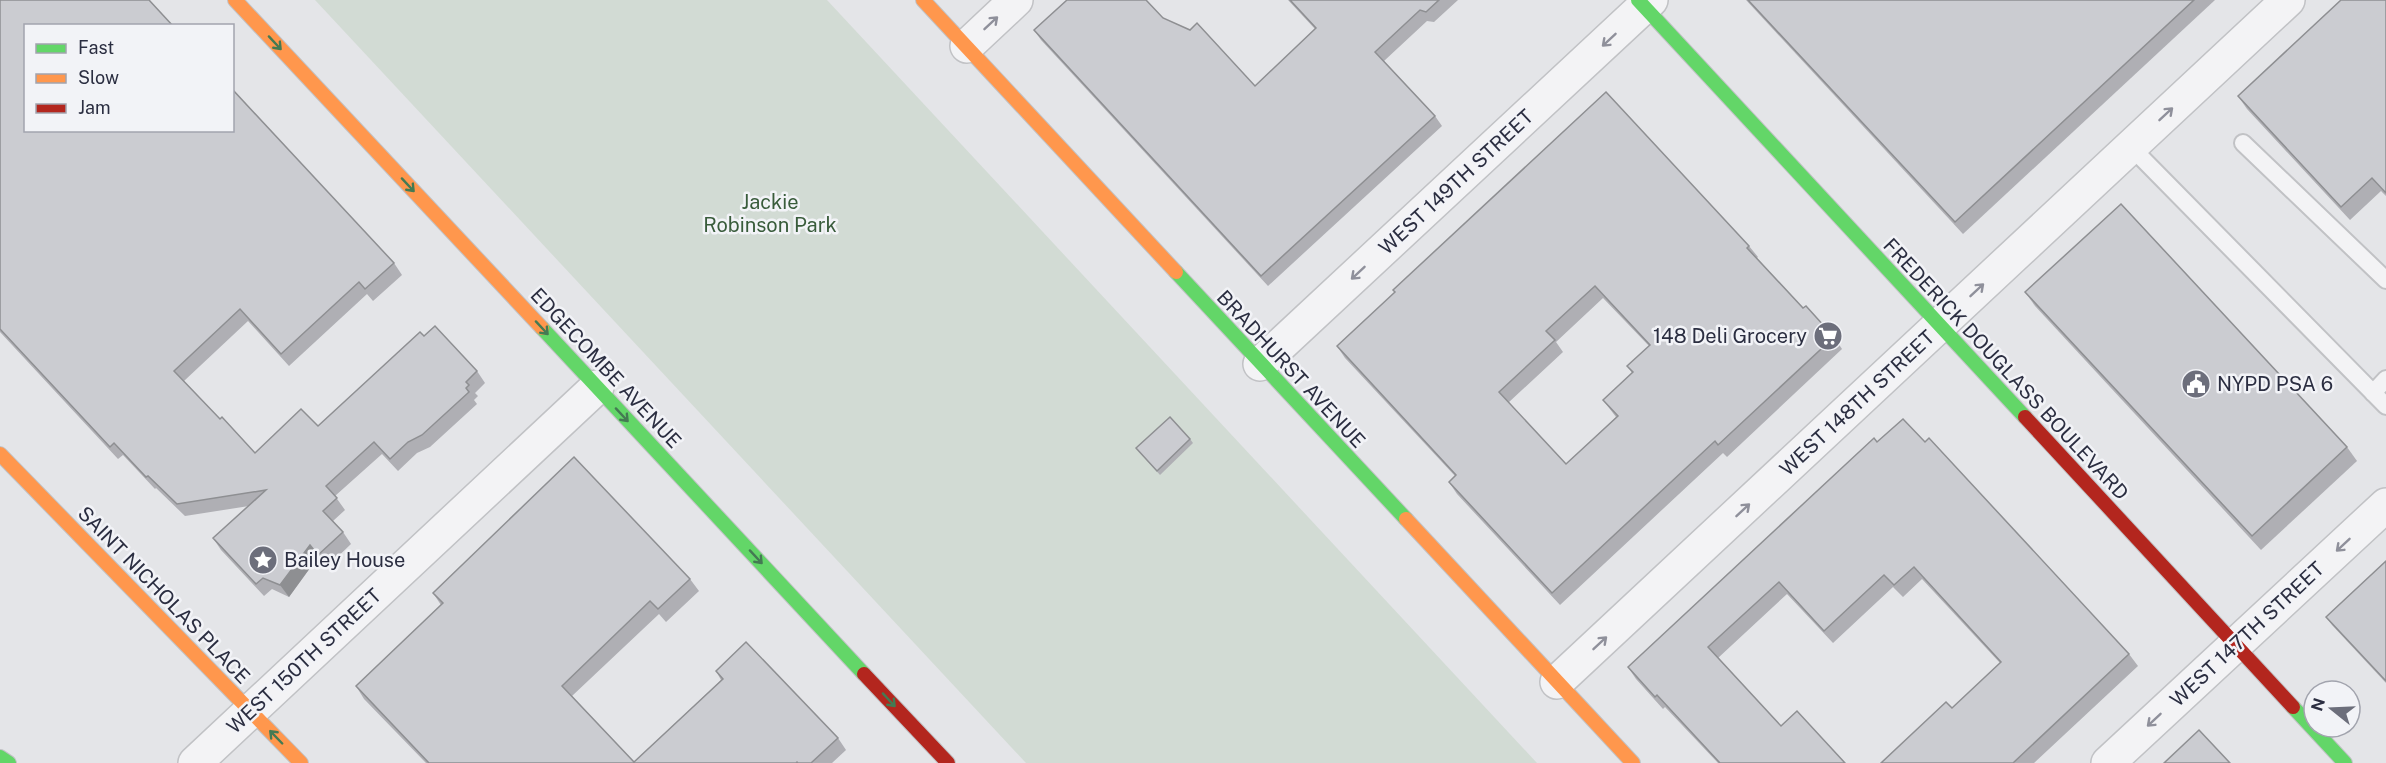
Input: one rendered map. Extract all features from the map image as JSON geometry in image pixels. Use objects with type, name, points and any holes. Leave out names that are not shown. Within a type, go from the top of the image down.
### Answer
[{"type":"street","name":"EDGECOMBE AVENUE","points":[[235,0],[948,763]]},
{"type":"street","name":"BRADHURST AVENUE","points":[[923,0],[1633,763]]},
{"type":"street","points":[[967,46],[1016,0]]},
{"type":"street","name":"WEST 148TH STREET","points":[[1557,682],[2288,0]]},
{"type":"street","name":"FREDERICK DOUGLASS BOULEVARD","points":[[1645,2],[1939,327],[2345,763]]},
{"type":"street","name":"WEST 149TH STREET","points":[[1260,364],[1645,2]]},
{"type":"street","name":"WEST 150TH STREET","points":[[195,763],[597,387]]},
{"type":"street","name":"SAINT NICHOLAS PLACE","points":[[0,454],[301,763]]},
{"type":"street","name":"WEST 147TH STREET","points":[[2108,763],[2386,505]]},
{"type":"street","points":[[0,757],[9,763]]},
{"type":"lane","points":[[2243,143],[2386,280]]},
{"type":"lane","points":[[2131,147],[2386,406]]},
{"type":"lane","points":[[2373,393],[2386,379]]},
{"type":"green space","name":"Jackie Robinson Park","points":[[315,0],[827,0],[1537,763],[1026,763]]},
{"type":"building","points":[[0,0],[149,0],[171,24],[24,24],[24,132],[234,132],[234,91],[394,263],[365,289],[359,282],[281,354],[240,309],[174,371],[220,419],[222,417],[255,453],[301,409],[318,426],[420,332],[424,336],[435,326],[477,371],[466,382],[469,385],[466,388],[469,392],[422,435],[408,442],[390,459],[374,442],[326,486],[337,498],[323,511],[343,532],[318,555],[310,545],[280,585],[263,578],[256,584],[213,538],[266,490],[177,504],[148,476],[146,477],[114,443],[110,447],[0,329]]},
{"type":"building","points":[[1067,0],[1146,0],[1163,18],[1190,30],[1197,23],[1255,86],[1316,28],[1290,0],[1439,0],[1426,12],[1420,10],[1375,52],[1435,116],[1261,276],[1034,30]]},
{"type":"building","points":[[1748,0],[2194,0],[1955,222]]},
{"type":"building","points":[[2341,0],[2386,0],[2386,193],[2372,178],[2341,207],[2238,96]]},
{"type":"building","points":[[1606,92],[1749,246],[1747,248],[1803,308],[1806,306],[1834,337],[1718,445],[1715,441],[1552,593],[1449,482],[1456,475],[1337,346],[1395,292],[1393,290]],"holes":[[[1595,286],[1650,345],[1627,366],[1633,372],[1603,400],[1618,416],[1566,464],[1499,392],[1555,340],[1546,331]]]},
{"type":"building","name":"NYPD PSA 6","points":[[2121,204],[2347,447],[2252,536],[2025,292]]},
{"type":"building","points":[[1170,417],[1190,439],[1157,471],[1136,448]]},
{"type":"building","points":[[1903,419],[1925,442],[1929,438],[2129,654],[2013,763],[1881,763],[1946,702],[1952,708],[2001,662],[1914,567],[1894,585],[1884,575],[1824,631],[1779,582],[1708,647],[1781,726],[1797,711],[1845,763],[1720,763],[1628,667],[1874,438],[1877,442]]},
{"type":"building","points":[[574,457],[690,579],[658,609],[650,601],[562,686],[634,762],[723,679],[716,671],[746,642],[838,738],[811,763],[429,763],[356,686],[443,603],[433,593]]},
{"type":"building","points":[[2386,561],[2386,681],[2326,617]]},
{"type":"building","points":[[2199,730],[2230,763],[2164,763]]},
{"type":"traffic: fast","points":[[1638,0],[2025,417]]},
{"type":"traffic: fast","points":[[1176,272],[1406,519]]},
{"type":"traffic: fast","points":[[542,328],[864,674]]},
{"type":"traffic: fast","points":[[2293,707],[2345,763]]},
{"type":"traffic: fast","points":[[0,757],[9,763]]},
{"type":"traffic: slow","points":[[235,0],[542,328]]},
{"type":"traffic: slow","points":[[923,0],[1176,272]]},
{"type":"traffic: slow","points":[[0,454],[301,763]]},
{"type":"traffic: slow","points":[[1406,519],[1633,763]]},
{"type":"traffic: jam","points":[[2025,417],[2293,707]]},
{"type":"traffic: jam","points":[[864,674],[948,763]]},
{"type":"place","name":"148 Deli Grocery","points":[[1828,336]]},
{"type":"place","name":"NYPD PSA 6","points":[[2196,384]]},
{"type":"place","name":"Bailey House","points":[[263,560]]}]
